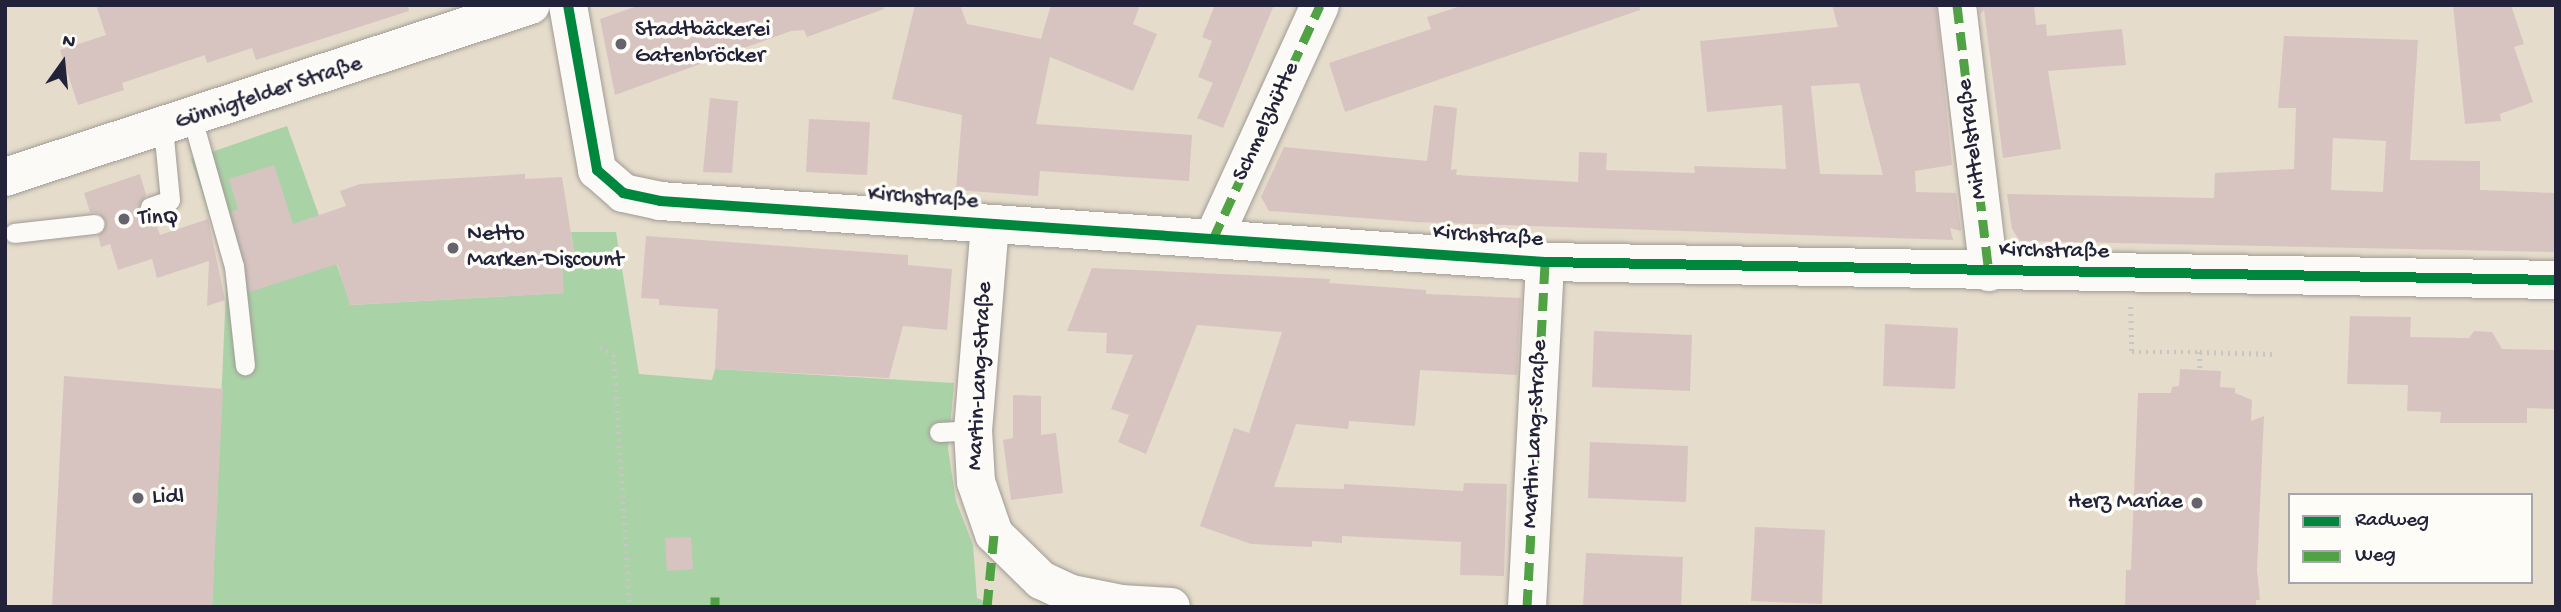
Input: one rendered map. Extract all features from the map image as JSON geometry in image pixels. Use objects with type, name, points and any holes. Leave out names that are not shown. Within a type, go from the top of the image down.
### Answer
[{"type":"street","name":"Günnigfelder Straße","points":[[5,177],[178,123],[531,5]]},
{"type":"street","name":"Kirchstraße","points":[[568,5],[597,170],[622,194],[660,201],[1545,262],[2556,280]]},
{"type":"street","name":"Schmelzhütte","points":[[1213,239],[1320,5]]},
{"type":"street","name":"Mittelstraße","points":[[1957,5],[1989,272]]},
{"type":"street","name":"Martin-Lang-Straße","points":[[990,224],[956,431],[994,534],[1015,558],[1041,580],[1071,594],[1121,604],[1171,607]]},
{"type":"street","name":"Martin-Lang-Straße","points":[[1527,607],[1545,262]]},
{"type":"lane","points":[[150,207],[170,201],[178,123]]},
{"type":"lane","points":[[178,123],[234,265],[245,365]]},
{"type":"lane","points":[[14,233],[94,224]]},
{"type":"path","points":[[2131,312],[2132,352],[2275,354]]},
{"type":"path","points":[[600,347],[614,355],[630,607]]},
{"type":"path","points":[[2200,352],[2200,370]]},
{"type":"green space","points":[[287,126],[351,305],[563,293],[562,266],[576,264],[571,232],[616,232],[639,374],[712,380],[715,369],[954,383],[948,449],[956,501],[973,545],[977,598],[998,607],[212,607],[227,268],[191,159]]},
{"type":"building","points":[[96,5],[408,5],[409,11],[256,60],[252,48],[207,63],[205,55],[122,83],[124,90],[78,105],[60,50],[106,35]]},
{"type":"building","points":[[640,5],[883,5],[884,9],[807,37],[804,30],[791,31],[615,95],[600,19]]},
{"type":"building","points":[[915,5],[960,5],[967,24],[1041,39],[1051,5],[1140,5],[1133,24],[1157,34],[1133,91],[1050,57],[1036,124],[1192,135],[1189,181],[1040,171],[1038,196],[956,190],[962,115],[892,99]]},
{"type":"building","points":[[1215,5],[1274,5],[1223,128],[1197,118],[1213,83],[1198,77],[1212,41],[1202,37]]},
{"type":"building","points":[[1464,5],[1639,5],[1640,10],[1345,112],[1329,63],[1431,29],[1427,17]]},
{"type":"building","points":[[1832,5],[1936,5],[1952,165],[1915,171],[1916,192],[1956,193],[1961,231],[1950,228],[1953,240],[1415,222],[1269,211],[1261,197],[1284,147],[1427,161],[1434,105],[1457,108],[1451,170],[1457,169],[1456,175],[1578,182],[1579,152],[1607,153],[1606,170],[1695,173],[1694,166],[1786,169],[1782,105],[1707,112],[1700,41],[1838,27]],"holes":[[[1859,83],[1883,175],[1820,174],[1811,86]]]},
{"type":"building","points":[[1979,5],[2034,5],[2036,25],[2046,24],[2047,36],[2122,29],[2126,65],[2048,71],[2061,149],[2003,158],[1984,10],[1980,14]]},
{"type":"building","points":[[2453,5],[2511,5],[2524,44],[2514,47],[2533,102],[2500,114],[2501,121],[2465,124]]},
{"type":"building","points":[[2284,36],[2418,40],[2410,160],[2480,161],[2480,190],[2554,193],[2556,252],[2020,241],[2012,229],[2007,194],[2214,198],[2215,173],[2294,169],[2296,108],[2278,108]],"holes":[[[2333,138],[2386,141],[2383,192],[2331,190]]]},
{"type":"building","points":[[710,98],[738,101],[732,173],[703,172]]},
{"type":"building","points":[[809,119],[870,122],[867,175],[806,172]]},
{"type":"building","name":"Netto Marken-Discount","points":[[274,165],[293,224],[346,206],[340,191],[360,184],[525,174],[525,179],[562,177],[576,265],[562,266],[564,293],[350,305],[337,264],[249,292],[231,212],[238,209],[229,179]]},
{"type":"building","points":[[140,174],[146,195],[138,210],[143,217],[154,219],[160,235],[208,219],[225,300],[207,306],[209,261],[157,278],[152,259],[118,270],[110,244],[101,247],[98,235],[106,222],[99,213],[90,212],[84,193]]},
{"type":"building","points":[[646,236],[908,255],[908,265],[952,269],[947,330],[903,326],[889,378],[715,369],[718,309],[659,305],[659,299],[641,298]]},
{"type":"building","points":[[1092,268],[1330,279],[1329,283],[1426,290],[1426,294],[1521,298],[1517,375],[1420,370],[1415,426],[1349,421],[1348,429],[1296,424],[1274,487],[1344,489],[1344,484],[1463,491],[1464,483],[1507,484],[1504,576],[1460,575],[1461,542],[1342,536],[1342,543],[1312,541],[1312,547],[1251,544],[1200,526],[1234,428],[1249,433],[1282,332],[1197,325],[1146,454],[1118,442],[1129,415],[1111,409],[1133,355],[1106,353],[1107,333],[1067,331]]},
{"type":"building","points":[[2350,316],[2411,317],[2410,337],[2469,338],[2474,331],[2492,332],[2502,349],[2556,350],[2556,409],[2527,408],[2527,423],[2440,423],[2441,412],[2407,411],[2408,385],[2347,384]]},
{"type":"building","points":[[1885,324],[1958,328],[1955,389],[1883,386]]},
{"type":"building","points":[[1594,331],[1692,335],[1690,391],[1592,387]]},
{"type":"building","name":"Herz Mariae","points":[[2180,369],[2221,371],[2220,387],[2235,388],[2235,393],[2252,400],[2251,421],[2264,416],[2257,570],[2260,600],[2256,600],[2256,607],[2125,607],[2126,570],[2131,570],[2138,393],[2171,393],[2172,387],[2179,386]]},
{"type":"building","name":"Lidl","points":[[64,376],[223,389],[212,607],[52,607]]},
{"type":"building","points":[[1013,395],[1041,396],[1041,435],[1056,433],[1063,493],[1011,500],[1003,440],[1013,438]]},
{"type":"building","points":[[1590,442],[1688,446],[1686,502],[1588,498]]},
{"type":"building","points":[[1755,527],[1825,530],[1822,604],[1751,601]]},
{"type":"building","points":[[691,537],[693,569],[667,571],[665,538]]},
{"type":"building","points":[[1586,553],[1683,557],[1681,607],[1583,607]]},
{"type":"marked path","points":[[1213,239],[1320,5]]},
{"type":"marked path","points":[[1957,5],[1989,272]]},
{"type":"marked path","points":[[1527,607],[1545,262]]},
{"type":"marked path","points":[[987,607],[994,534]]},
{"type":"marked path","points":[[715,597],[715,607]]},
{"type":"cycle path","points":[[568,5],[597,170],[623,193],[660,201],[1545,262],[2556,280]]},
{"type":"place","name":"Stadtbäckerei Gatenbröcker","points":[[621,44]]},
{"type":"place","name":"TinQ","points":[[124,219]]},
{"type":"place","name":"Netto Marken-Discount","points":[[453,248]]},
{"type":"place","name":"Lidl","points":[[138,498]]},
{"type":"place","name":"Herz Mariae","points":[[2197,503]]}]
